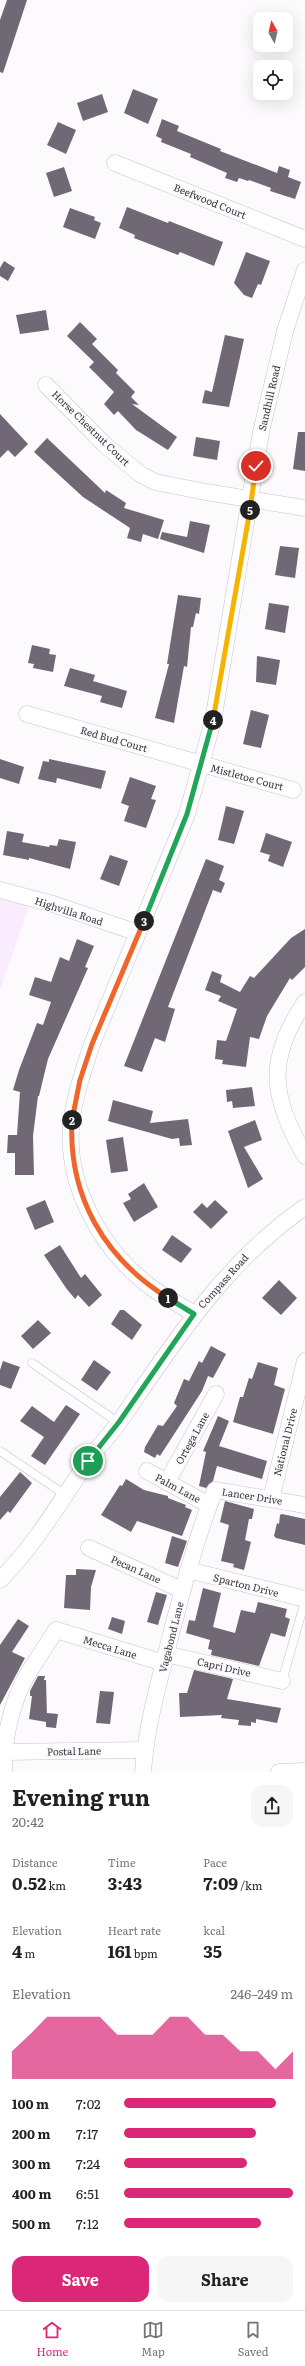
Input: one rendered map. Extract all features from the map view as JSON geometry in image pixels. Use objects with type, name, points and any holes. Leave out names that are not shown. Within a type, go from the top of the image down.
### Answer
[{"type":"street","name":"Beefwood Court","points":[[114,163],[305,239]]},
{"type":"street","name":"Sandhill Road","points":[[194,1314],[148,1285],[124,1264],[103,1237],[87,1210],[79,1188],[71,1146],[72,1112],[80,1080],[92,1044],[187,814],[201,765],[213,721],[252,500],[261,432],[285,331],[305,270]]},
{"type":"street","name":"Horse Chestnut Court","points":[[46,385],[104,444],[140,474],[155,482],[305,508]]},
{"type":"street","name":"Red Bud Court","points":[[27,714],[201,765]]},
{"type":"street","name":"Mistletoe Court","points":[[201,765],[293,790]]},
{"type":"street","name":"Highvilla Road","points":[[0,890],[53,904],[138,933]]},
{"type":"street","points":[[305,1002],[294,1019],[286,1037],[279,1057],[277,1074],[278,1096],[285,1118],[305,1156]]},
{"type":"street","name":"Compass Road","points":[[0,1580],[28,1548],[67,1496],[88,1461],[119,1422],[194,1314],[250,1251],[276,1227],[305,1208]]},
{"type":"street","name":"National Drive","points":[[271,1499],[305,1361]]},
{"type":"street","name":"Ortega Lane","points":[[167,1482],[216,1394]]},
{"type":"street","name":"Palm Lane","points":[[147,1471],[209,1505]]},
{"type":"street","name":"Lancer Drive","points":[[209,1505],[215,1490],[305,1505]]},
{"type":"street","name":"Vagabond Lane","points":[[143,1772],[144,1750],[165,1658],[182,1590],[209,1505]]},
{"type":"street","name":"Pecan Lane","points":[[90,1548],[182,1590]]},
{"type":"street","name":"Sparton Drive","points":[[188,1570],[305,1600]]},
{"type":"street","name":"Mecca Lane","points":[[4,1752],[10,1716],[28,1672],[56,1630],[165,1658]]},
{"type":"street","name":"Capri Drive","points":[[165,1658],[282,1681]]},
{"type":"street","name":"Postal Lane","points":[[4,1752],[144,1750]]},
{"type":"street","points":[[4,1752],[4,1772]]},
{"type":"street","points":[[279,1772],[305,1771]]},
{"type":"lane","points":[[32,1363],[119,1422]]},
{"type":"lane","points":[[0,1451],[67,1496]]},
{"type":"lane","points":[[282,1681],[305,1600]]},
{"type":"shaded area","points":[[0,891],[32,898],[0,990]]},
{"type":"building","points":[[7,0],[27,0],[3,73],[0,72],[0,20]]},
{"type":"building","points":[[133,89],[158,99],[148,124],[124,113]]},
{"type":"building","points":[[102,94],[108,112],[83,121],[77,103]]},
{"type":"building","points":[[162,119],[179,126],[177,131],[221,149],[220,151],[277,173],[279,166],[290,170],[288,177],[301,182],[295,199],[270,191],[271,188],[249,180],[239,178],[237,182],[225,178],[227,173],[190,157],[191,154],[161,142],[162,139],[156,136]]},
{"type":"building","points":[[58,122],[76,130],[66,154],[47,145]]},
{"type":"building","points":[[64,167],[72,191],[54,197],[46,173]]},
{"type":"building","points":[[127,207],[168,223],[169,221],[223,242],[214,266],[180,252],[178,255],[134,238],[135,235],[119,228]]},
{"type":"building","points":[[70,208],[95,217],[94,220],[101,223],[95,239],[63,227]]},
{"type":"building","points":[[246,252],[270,261],[261,285],[258,284],[252,298],[244,295],[234,283]]},
{"type":"building","points":[[4,261],[15,268],[8,281],[0,276],[0,268]]},
{"type":"building","points":[[46,310],[49,330],[20,334],[16,315]]},
{"type":"building","points":[[80,322],[97,339],[92,344],[118,370],[116,373],[135,392],[131,397],[139,405],[132,404],[177,437],[168,450],[136,430],[118,411],[114,415],[104,404],[114,392],[89,367],[94,362],[67,336]]},
{"type":"building","points":[[225,335],[244,339],[229,407],[202,403],[205,390],[212,392]]},
{"type":"building","points":[[0,414],[28,444],[15,457],[8,450],[0,458]]},
{"type":"building","points":[[298,432],[305,432],[305,471],[293,469]]},
{"type":"building","points":[[196,437],[220,441],[217,460],[193,456]]},
{"type":"building","points":[[47,438],[105,493],[106,490],[126,503],[124,508],[164,520],[158,539],[143,534],[141,542],[127,538],[130,528],[83,497],[34,452]]},
{"type":"building","points":[[190,521],[210,525],[204,553],[160,539],[162,532],[187,537]]},
{"type":"building","points":[[280,546],[299,548],[295,578],[275,575]]},
{"type":"building","points":[[178,595],[201,598],[199,614],[196,613],[193,627],[191,627],[187,667],[184,666],[174,723],[155,718],[169,664],[167,664]]},
{"type":"building","points":[[269,603],[289,606],[285,633],[265,629]]},
{"type":"building","points":[[32,645],[50,649],[49,654],[56,655],[53,672],[33,668],[34,664],[28,663]]},
{"type":"building","points":[[257,656],[280,660],[276,685],[256,682]]},
{"type":"building","points":[[70,668],[95,675],[93,681],[127,691],[122,708],[100,702],[102,696],[64,686]]},
{"type":"building","points":[[251,710],[269,715],[261,748],[243,744]]},
{"type":"building","points":[[0,759],[24,767],[19,784],[0,778]]},
{"type":"building","points":[[49,759],[106,771],[101,789],[57,778],[56,783],[38,779],[43,761],[49,762]]},
{"type":"building","points":[[130,777],[156,786],[151,799],[156,800],[146,828],[124,821],[129,806],[121,803]]},
{"type":"building","points":[[226,806],[244,811],[234,844],[218,840]]},
{"type":"building","points":[[7,831],[24,834],[22,842],[49,847],[50,845],[57,846],[59,839],[76,842],[70,869],[29,858],[29,860],[3,855]]},
{"type":"building","points":[[266,833],[292,842],[283,867],[268,861],[270,855],[260,852]]},
{"type":"building","points":[[110,855],[128,861],[119,886],[100,879]]},
{"type":"building","points":[[206,859],[224,866],[219,880],[225,883],[221,893],[213,890],[168,1007],[175,1009],[165,1042],[155,1038],[142,1072],[124,1066]]},
{"type":"building","points":[[305,929],[305,967],[292,980],[290,978],[267,1016],[259,1039],[250,1037],[246,1067],[222,1064],[223,1060],[215,1059],[217,1040],[226,1041],[237,1009],[218,1001],[221,996],[205,990],[212,971],[222,975],[220,982],[240,992],[250,976],[254,978],[291,938]]},
{"type":"building","points":[[77,939],[94,946],[85,967],[88,968],[48,1059],[38,1096],[33,1136],[34,1175],[15,1175],[15,1153],[7,1153],[8,1135],[17,1135],[20,1092],[13,1090],[37,1023],[43,1025],[51,1002],[29,995],[35,977],[51,982],[60,957],[69,961]]},
{"type":"building","points":[[252,1087],[255,1106],[233,1108],[232,1101],[227,1102],[226,1090]]},
{"type":"building","points":[[113,1100],[153,1111],[150,1123],[188,1119],[192,1145],[180,1146],[179,1138],[172,1139],[108,1121]]},
{"type":"building","points":[[255,1120],[262,1140],[244,1147],[263,1179],[248,1188],[228,1131]]},
{"type":"building","points":[[123,1137],[128,1171],[111,1173],[106,1140]]},
{"type":"building","points":[[144,1183],[158,1207],[134,1222],[123,1203],[131,1199],[128,1194]]},
{"type":"building","points":[[45,1200],[54,1222],[35,1230],[26,1208]]},
{"type":"building","points":[[215,1200],[228,1212],[211,1229],[193,1212],[202,1203],[207,1208]]},
{"type":"building","points":[[172,1235],[192,1249],[181,1263],[162,1250]]},
{"type":"building","points":[[60,1245],[81,1278],[85,1274],[102,1295],[89,1307],[78,1295],[75,1299],[44,1255]]},
{"type":"building","points":[[279,1280],[297,1298],[281,1315],[262,1298]]},
{"type":"building","points":[[120,1310],[124,1310],[142,1325],[132,1340],[111,1324]]},
{"type":"building","points":[[38,1320],[51,1333],[33,1349],[21,1336]]},
{"type":"building","points":[[211,1346],[226,1354],[213,1378],[208,1376],[202,1391],[160,1456],[157,1454],[155,1458],[144,1452],[145,1447],[158,1425],[163,1426],[177,1406],[174,1403],[184,1379],[189,1381],[199,1361],[202,1363]]},
{"type":"building","points":[[94,1360],[111,1372],[97,1391],[81,1380]]},
{"type":"building","points":[[3,1361],[20,1367],[11,1389],[0,1385],[0,1370]]},
{"type":"building","points":[[258,1362],[278,1368],[274,1385],[285,1389],[273,1434],[233,1422],[240,1397],[243,1397],[249,1378],[252,1379]]},
{"type":"building","points":[[66,1405],[80,1414],[45,1465],[31,1456],[44,1437],[20,1421],[32,1406],[54,1422]]},
{"type":"building","points":[[218,1416],[229,1421],[219,1446],[267,1461],[262,1479],[217,1466],[213,1481],[206,1488],[199,1486],[206,1452],[203,1451]]},
{"type":"building","points":[[20,1472],[32,1483],[10,1513],[8,1511],[0,1520],[0,1497]]},
{"type":"building","points":[[126,1479],[144,1490],[168,1496],[168,1498],[186,1505],[185,1507],[192,1510],[182,1536],[137,1521],[131,1532],[101,1515],[120,1485],[122,1486]]},
{"type":"building","points":[[225,1501],[254,1509],[252,1519],[249,1519],[245,1540],[251,1542],[244,1570],[233,1567],[234,1564],[221,1561],[229,1525],[220,1522]]},
{"type":"building","points":[[282,1514],[305,1519],[305,1545],[276,1538],[274,1536],[277,1523],[279,1524],[280,1515]]},
{"type":"building","points":[[172,1536],[187,1541],[178,1567],[165,1563]]},
{"type":"building","points":[[76,1569],[96,1570],[91,1587],[90,1610],[64,1608],[66,1575],[76,1575]]},
{"type":"building","points":[[203,1588],[221,1593],[213,1627],[235,1633],[241,1610],[255,1613],[258,1602],[287,1609],[285,1617],[290,1619],[285,1637],[271,1633],[259,1666],[211,1655],[212,1650],[208,1649],[210,1640],[186,1633],[189,1620],[195,1621]]},
{"type":"building","points":[[156,1592],[167,1595],[158,1625],[147,1622]]},
{"type":"building","points":[[112,1617],[125,1621],[122,1634],[108,1629]]},
{"type":"building","points":[[18,1619],[29,1626],[12,1652],[25,1658],[0,1705],[0,1645]]},
{"type":"building","points":[[194,1670],[233,1679],[227,1699],[281,1708],[277,1723],[256,1719],[256,1723],[251,1722],[251,1726],[238,1725],[239,1720],[221,1718],[222,1715],[180,1717],[179,1693],[187,1693]]},
{"type":"building","points":[[38,1676],[45,1676],[47,1717],[47,1713],[58,1714],[56,1728],[46,1727],[46,1722],[29,1719],[32,1696],[30,1696],[30,1691]]},
{"type":"building","points":[[100,1691],[114,1692],[110,1724],[96,1723]]},
{"type":"route","points":[[88,1461],[119,1422],[194,1314],[148,1285],[124,1264],[103,1237],[87,1210],[76,1176],[71,1146],[72,1112],[80,1080],[92,1044],[187,814],[213,721],[252,500],[256,466]]}]
